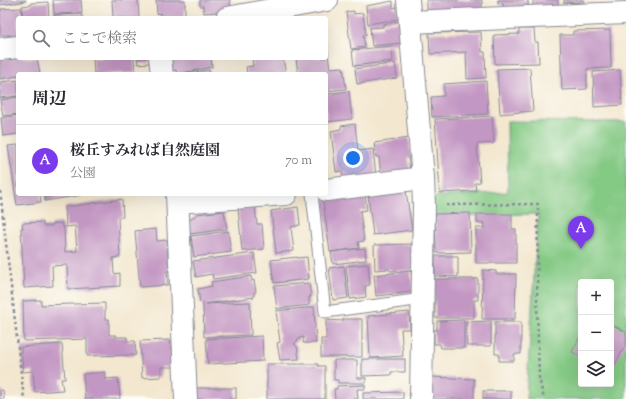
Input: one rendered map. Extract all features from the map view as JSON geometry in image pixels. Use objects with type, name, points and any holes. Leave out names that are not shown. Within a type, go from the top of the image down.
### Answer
[{"type":"street","points":[[238,16],[327,0]]},
{"type":"street","points":[[408,0],[424,206],[422,399]]},
{"type":"street","points":[[410,22],[626,13]]},
{"type":"street","points":[[0,49],[16,47]]},
{"type":"street","points":[[160,60],[162,72]]},
{"type":"street","points":[[328,190],[423,178]]},
{"type":"street","points":[[186,399],[177,198],[232,196]]},
{"type":"lane","points":[[312,196],[325,312],[423,299]]},
{"type":"path","points":[[0,191],[24,399]]},
{"type":"path","points":[[424,206],[538,204],[537,312],[539,378],[544,399]]},
{"type":"green space","points":[[507,121],[626,122],[626,399],[526,399],[538,214],[432,216],[433,197],[508,192]]},
{"type":"building","points":[[0,0],[26,0],[26,1],[0,5]]},
{"type":"building","points":[[53,0],[81,0],[82,13],[54,14]]},
{"type":"building","points":[[112,0],[138,0],[139,16],[113,16]]},
{"type":"building","points":[[156,0],[185,0],[185,16],[160,16],[160,13],[157,14]]},
{"type":"building","points":[[200,0],[230,0],[231,11],[204,13],[203,6],[200,6]]},
{"type":"building","points":[[427,0],[482,0],[482,11],[427,13]]},
{"type":"building","points":[[498,0],[528,0],[528,6],[504,7],[503,4],[498,4]]},
{"type":"building","points":[[533,0],[558,0],[558,6],[533,6]]},
{"type":"building","points":[[564,0],[584,0],[584,2],[564,3]]},
{"type":"building","points":[[393,1],[393,8],[397,7],[398,19],[368,24],[366,6]]},
{"type":"building","points":[[48,2],[49,16],[23,16],[22,6],[31,5],[31,3]]},
{"type":"building","points":[[21,8],[22,16],[16,16],[16,37],[11,38],[11,35],[0,35],[1,9]]},
{"type":"building","points":[[354,11],[354,14],[363,13],[366,35],[363,35],[365,47],[351,49],[346,12]]},
{"type":"building","points":[[82,14],[82,16],[54,16]]},
{"type":"building","points":[[400,21],[402,43],[372,46],[370,28],[383,27],[383,24]]},
{"type":"building","points":[[519,29],[534,29],[535,42],[538,42],[539,63],[495,64],[494,35],[519,34]]},
{"type":"building","points":[[610,30],[611,68],[587,69],[587,89],[562,90],[560,35],[573,35],[573,31]]},
{"type":"building","points":[[481,32],[482,52],[485,52],[486,78],[467,79],[466,52],[430,54],[429,33]]},
{"type":"building","points":[[392,46],[393,61],[354,66],[352,50]]},
{"type":"building","points":[[328,54],[330,68],[343,67],[346,89],[328,91],[328,72],[298,72],[296,60],[328,60]]},
{"type":"building","points":[[16,58],[16,60],[37,60],[40,72],[16,72],[16,76],[0,79],[0,59]]},
{"type":"building","points":[[93,60],[134,60],[135,72],[94,72]]},
{"type":"building","points":[[137,60],[149,60],[149,63],[138,64]]},
{"type":"building","points":[[170,60],[211,60],[212,67],[187,72],[176,72],[176,70],[172,71]]},
{"type":"building","points":[[252,60],[283,60],[286,72],[247,72],[246,67],[253,66]]},
{"type":"building","points":[[395,63],[397,78],[357,84],[355,69]]},
{"type":"building","points":[[530,68],[533,111],[500,114],[497,69]]},
{"type":"building","points":[[209,70],[210,72],[194,72]]},
{"type":"building","points":[[620,70],[622,105],[594,107],[593,72]]},
{"type":"building","points":[[16,80],[16,96],[0,98],[0,82]]},
{"type":"building","points":[[486,81],[488,114],[432,117],[431,97],[444,96],[444,84]]},
{"type":"building","points":[[349,91],[352,119],[328,122],[328,94]]},
{"type":"building","points":[[16,97],[16,114],[3,116],[0,100]]},
{"type":"building","points":[[16,115],[16,134],[3,136],[1,118]]},
{"type":"building","points":[[492,116],[494,143],[477,144],[480,182],[475,183],[476,191],[440,193],[435,119]]},
{"type":"building","points":[[355,124],[358,151],[373,149],[376,177],[343,181],[342,171],[336,172],[331,131],[341,129],[341,126]]},
{"type":"building","points":[[409,138],[411,157],[408,157],[410,171],[381,175],[379,157],[376,157],[374,143]]},
{"type":"building","points":[[16,145],[16,196],[40,196],[41,202],[17,205],[8,146]]},
{"type":"building","points":[[406,191],[412,230],[373,235],[368,195]]},
{"type":"building","points":[[365,195],[367,210],[360,211],[364,241],[358,242],[359,248],[330,252],[323,200]]},
{"type":"building","points":[[45,196],[76,196],[45,201]]},
{"type":"building","points":[[122,199],[123,217],[118,218],[120,257],[113,258],[114,274],[120,273],[120,286],[68,289],[67,265],[52,266],[53,286],[24,288],[22,223],[43,222],[43,226],[52,226],[52,224],[61,223],[62,227],[64,227],[65,252],[77,251],[75,226],[66,227],[65,207]]},
{"type":"building","points":[[255,207],[257,224],[262,224],[264,249],[242,251],[238,208]]},
{"type":"building","points":[[298,207],[300,225],[291,227],[294,251],[276,253],[271,211]]},
{"type":"building","points":[[224,211],[227,229],[190,234],[189,221],[197,214]]},
{"type":"building","points":[[470,213],[471,252],[436,253],[435,214]]},
{"type":"building","points":[[477,214],[512,214],[512,229],[516,229],[516,263],[476,263],[476,228],[484,228],[484,223],[477,223]]},
{"type":"building","points":[[156,229],[157,241],[167,240],[169,271],[167,271],[168,285],[140,287],[135,231]]},
{"type":"building","points":[[228,231],[231,252],[194,257],[191,236]]},
{"type":"building","points":[[412,244],[414,270],[375,270],[374,245]]},
{"type":"building","points":[[365,248],[366,260],[333,264],[331,252]]},
{"type":"building","points":[[254,253],[257,273],[213,279],[212,274],[196,277],[193,261]]},
{"type":"building","points":[[435,256],[458,256],[458,277],[435,276]]},
{"type":"building","points":[[307,257],[309,279],[274,283],[271,260]]},
{"type":"building","points":[[368,264],[370,285],[365,286],[366,297],[350,299],[346,266]]},
{"type":"building","points":[[344,266],[348,298],[333,300],[329,268]]},
{"type":"building","points":[[483,270],[496,271],[496,274],[516,274],[515,319],[482,319]]},
{"type":"building","points":[[411,271],[413,292],[376,296],[374,275]]},
{"type":"building","points":[[251,276],[252,281],[254,280],[256,292],[254,292],[254,297],[205,304],[250,302],[251,335],[204,337],[203,302],[200,303],[198,289],[212,286],[211,282]]},
{"type":"building","points":[[432,279],[478,279],[478,300],[474,300],[474,318],[435,318],[435,294],[432,294]]},
{"type":"building","points":[[309,283],[311,297],[309,297],[309,305],[277,309],[274,286]]},
{"type":"building","points":[[41,300],[41,305],[105,303],[105,319],[109,319],[109,335],[116,335],[116,337],[127,337],[127,341],[135,341],[136,355],[87,356],[87,339],[24,341],[23,301]]},
{"type":"building","points":[[314,307],[316,343],[303,343],[304,337],[300,338],[294,344],[297,346],[299,359],[280,360],[277,343],[280,342],[276,311]]},
{"type":"building","points":[[409,312],[410,329],[401,329],[403,356],[370,358],[368,316]]},
{"type":"building","points":[[343,319],[362,319],[362,357],[321,357],[321,339],[326,339],[326,320],[343,321]]},
{"type":"building","points":[[464,320],[464,348],[441,348],[440,344],[434,344],[434,330],[437,330],[437,321]]},
{"type":"building","points":[[491,321],[491,346],[467,346],[466,322]]},
{"type":"building","points":[[495,322],[521,322],[521,354],[514,354],[514,361],[499,361],[499,354],[495,354]]},
{"type":"building","points":[[614,326],[626,332],[626,344],[614,366]]},
{"type":"building","points":[[262,336],[263,361],[208,364],[206,339]]},
{"type":"building","points":[[170,340],[171,348],[174,348],[178,367],[161,367],[161,377],[142,378],[140,341]]},
{"type":"building","points":[[578,341],[578,355],[572,352]]},
{"type":"building","points":[[62,344],[65,379],[61,379],[63,390],[35,392],[33,371],[23,372],[21,347]]},
{"type":"building","points":[[362,359],[405,359],[405,372],[391,372],[391,375],[362,376]]},
{"type":"building","points":[[334,360],[357,360],[357,378],[366,378],[366,383],[338,383],[338,380],[334,380]]},
{"type":"building","points":[[267,364],[318,364],[318,366],[325,366],[325,399],[267,399]]},
{"type":"building","points":[[105,372],[105,379],[118,378],[120,399],[85,399],[83,374]]},
{"type":"building","points":[[432,377],[474,379],[474,399],[431,399]]},
{"type":"building","points":[[365,385],[365,389],[357,389],[358,399],[335,399],[334,389],[337,389],[337,386]]},
{"type":"building","points":[[196,388],[236,388],[236,399],[196,399]]},
{"type":"building","points":[[0,390],[3,390],[4,399],[0,399]]},
{"type":"building","points":[[483,391],[511,391],[511,399],[483,399]]},
{"type":"building","points":[[403,392],[403,399],[363,399],[363,393]]},
{"type":"place","name":"桜丘すみれば自然庭園","points":[[581,249]]}]
